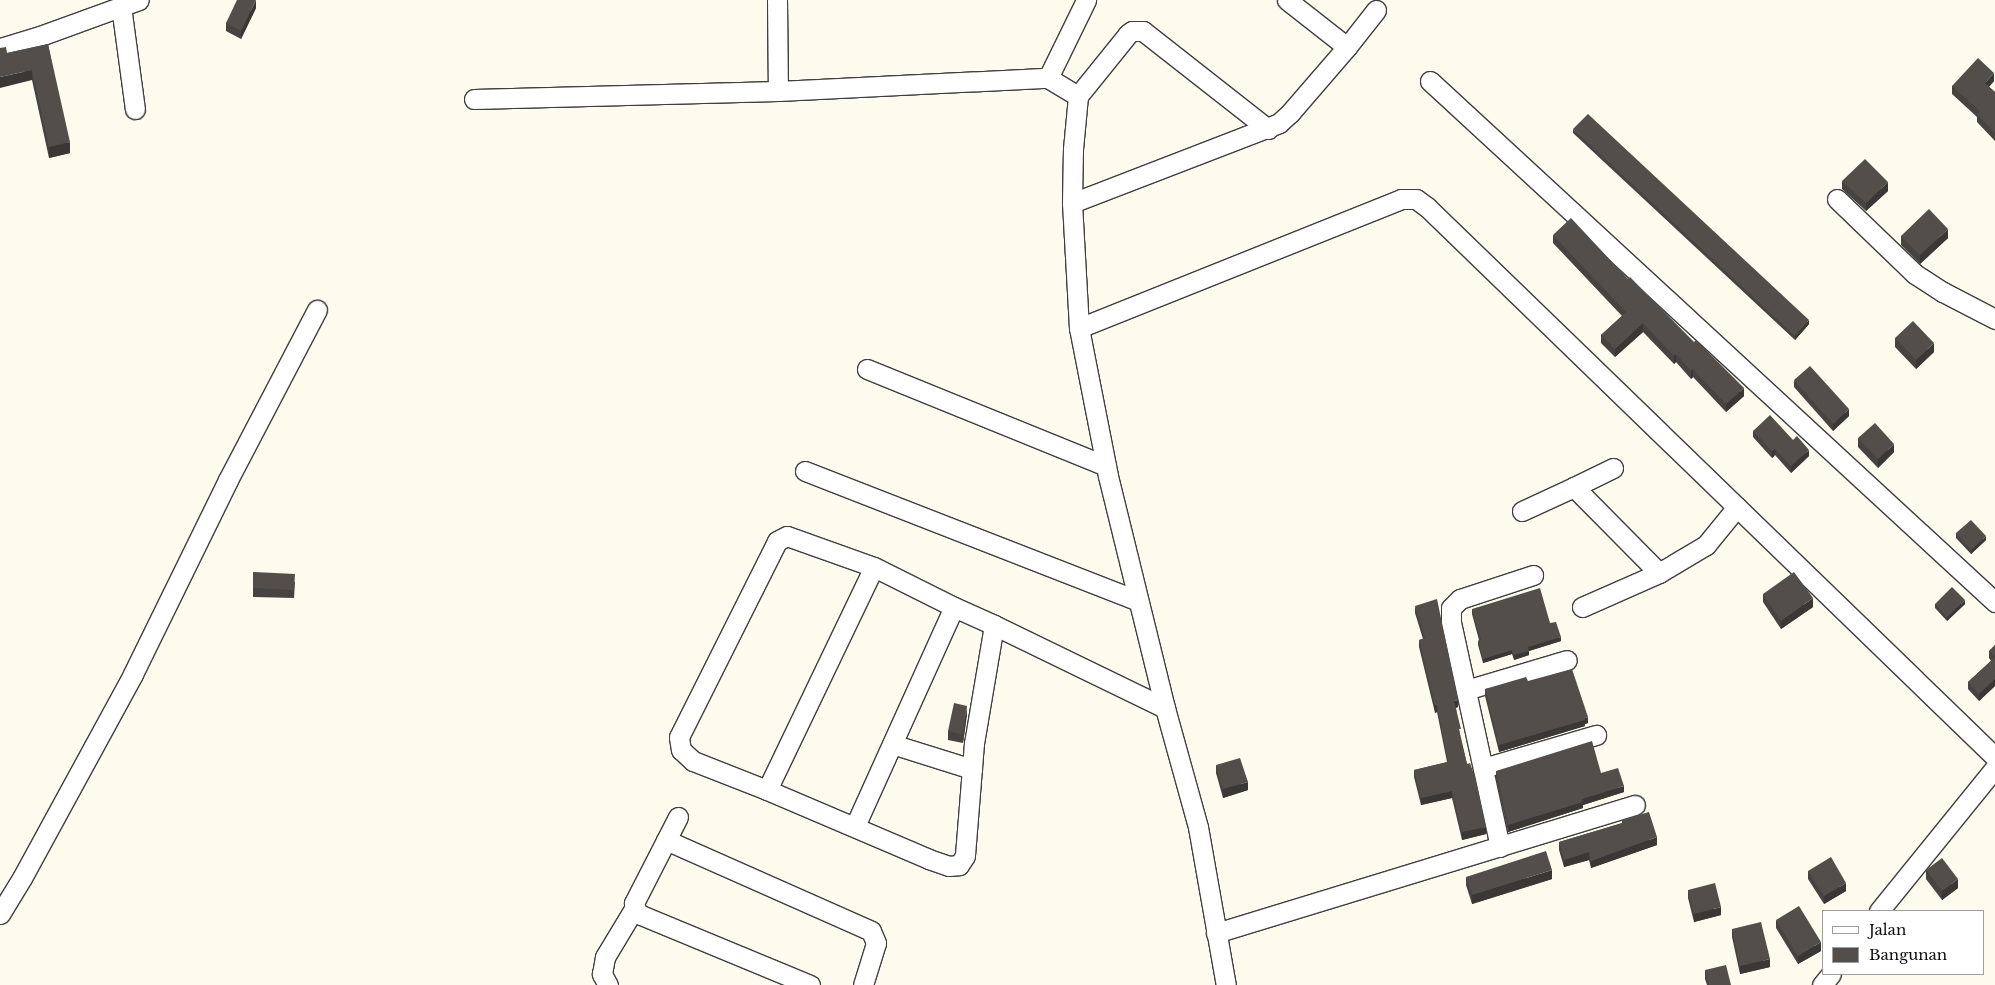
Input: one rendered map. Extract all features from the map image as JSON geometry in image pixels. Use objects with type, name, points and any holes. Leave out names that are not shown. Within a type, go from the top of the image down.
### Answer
[{"type":"street","points":[[0,48],[40,36],[139,0]]},
{"type":"street","points":[[776,0],[778,91]]},
{"type":"street","points":[[1048,78],[1086,0]]},
{"type":"street","points":[[1287,0],[1347,47]]},
{"type":"street","points":[[121,6],[136,109]]},
{"type":"street","points":[[1072,203],[1268,129],[1290,113],[1376,10]]},
{"type":"street","points":[[1226,985],[1198,827],[1165,708],[1106,466],[1079,328],[1072,203],[1073,149],[1078,96],[1132,31],[1143,32],[1268,129]]},
{"type":"street","points":[[474,99],[778,91],[1048,78],[1078,96]]},
{"type":"street","points":[[1430,81],[1995,602]]},
{"type":"street","points":[[1079,328],[1401,199],[1416,199],[1427,207],[1995,757]]},
{"type":"street","points":[[1837,199],[1915,274],[1943,292],[1995,319]]},
{"type":"street","points":[[0,914],[22,878],[133,674],[228,480],[317,310]]},
{"type":"street","points":[[867,369],[1106,466]]},
{"type":"street","points":[[1522,511],[1613,468]]},
{"type":"street","points":[[805,471],[1138,600]]},
{"type":"street","points":[[1574,488],[1659,573]]},
{"type":"street","points":[[1582,607],[1659,573],[1706,545],[1737,507]]},
{"type":"street","points":[[994,625],[974,743],[965,856],[962,864],[949,866],[688,758],[681,750],[679,737],[778,538],[787,536],[874,567],[954,607],[994,625],[1165,708]]},
{"type":"street","points":[[767,790],[874,567]]},
{"type":"street","points":[[1500,847],[1451,623],[1453,605],[1467,596],[1533,574]]},
{"type":"street","points":[[855,826],[954,607]]},
{"type":"street","points":[[1466,690],[1567,660]]},
{"type":"street","points":[[1483,768],[1596,735]]},
{"type":"street","points":[[892,744],[972,769]]},
{"type":"street","points":[[1880,910],[1995,768]]},
{"type":"street","points":[[1216,933],[1635,805]]},
{"type":"street","points":[[608,985],[602,974],[605,957],[634,907],[678,817]]},
{"type":"street","points":[[666,840],[871,931],[876,943],[863,985]]},
{"type":"street","points":[[634,907],[641,915],[810,985]]},
{"type":"street","points":[[1822,985],[1830,975]]},
{"type":"building","points":[[237,0],[256,0],[241,31],[226,23]]},
{"type":"building","points":[[48,44],[70,142],[49,147],[32,70],[0,77],[0,48],[6,47],[7,53]]},
{"type":"building","points":[[1978,58],[1994,73],[1985,83],[1995,92],[1995,133],[1977,114],[1980,111],[1952,86]]},
{"type":"building","points":[[1588,114],[1809,320],[1795,336],[1573,129]]},
{"type":"building","points":[[1865,159],[1888,182],[1866,203],[1842,181]]},
{"type":"building","points":[[1929,209],[1948,229],[1920,255],[1901,236]]},
{"type":"building","points":[[1571,218],[1628,279],[1630,277],[1694,342],[1696,340],[1744,388],[1726,404],[1693,369],[1691,371],[1676,354],[1674,356],[1643,323],[1615,349],[1601,335],[1626,312],[1553,235]]},
{"type":"building","points":[[1913,321],[1934,343],[1916,360],[1895,338]]},
{"type":"building","points":[[1810,366],[1849,409],[1833,424],[1794,380]]},
{"type":"building","points":[[1770,415],[1793,440],[1797,436],[1809,450],[1791,466],[1775,449],[1772,451],[1753,431]]},
{"type":"building","points":[[1875,423],[1894,444],[1878,459],[1858,438]]},
{"type":"building","points":[[1971,520],[1986,536],[1971,550],[1956,533]]},
{"type":"building","points":[[253,572],[295,574],[294,590],[253,588]]},
{"type":"building","points":[[1794,572],[1813,598],[1781,621],[1763,594]]},
{"type":"building","points":[[1952,587],[1965,600],[1947,617],[1935,604]]},
{"type":"building","points":[[1540,588],[1550,623],[1556,622],[1561,637],[1528,647],[1529,651],[1514,655],[1512,650],[1483,659],[1478,641],[1481,640],[1472,609]]},
{"type":"building","points":[[1437,599],[1458,700],[1454,701],[1461,729],[1459,729],[1467,764],[1470,763],[1475,777],[1486,827],[1462,832],[1452,791],[1421,798],[1414,770],[1448,762],[1437,705],[1435,705],[1419,640],[1425,638],[1415,606]]},
{"type":"building","points":[[1995,645],[1995,657],[1989,651]]},
{"type":"building","points":[[1995,657],[1995,679],[1979,694],[1968,682]]},
{"type":"building","points":[[1572,669],[1588,717],[1585,720],[1499,745],[1485,689],[1526,677],[1528,681]]},
{"type":"building","points":[[954,703],[967,706],[963,735],[948,731]]},
{"type":"building","points":[[1592,741],[1601,773],[1618,768],[1624,786],[1582,799],[1583,802],[1508,825],[1496,771]]},
{"type":"building","points":[[1240,758],[1248,782],[1223,789],[1216,765]]},
{"type":"building","points":[[1649,812],[1657,837],[1591,861],[1589,852],[1564,860],[1559,842],[1623,823],[1622,820]]},
{"type":"building","points":[[1546,851],[1552,870],[1472,895],[1466,877]]},
{"type":"building","points":[[1831,857],[1846,883],[1824,896],[1808,871]]},
{"type":"building","points":[[1942,858],[1958,879],[1942,891],[1926,870]]},
{"type":"building","points":[[1715,883],[1721,907],[1694,914],[1688,890]]},
{"type":"building","points":[[1799,906],[1821,942],[1798,956],[1776,920]]},
{"type":"building","points":[[1761,922],[1770,959],[1740,966],[1732,929]]},
{"type":"building","points":[[1726,965],[1731,985],[1709,985],[1705,970]]}]
